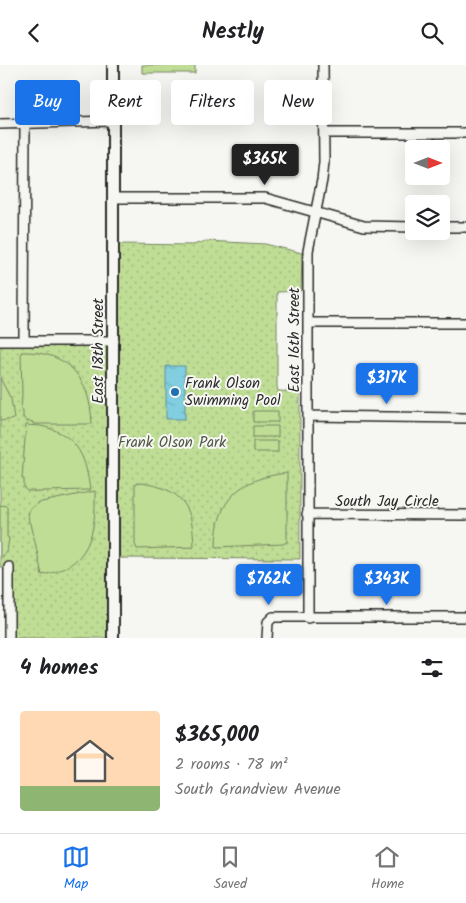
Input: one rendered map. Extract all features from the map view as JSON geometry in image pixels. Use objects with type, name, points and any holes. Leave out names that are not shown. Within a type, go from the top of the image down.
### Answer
[{"type":"street","name":"East 18th Street","points":[[113,65],[113,80]]},
{"type":"street","name":"East 16th Street","points":[[308,617],[308,251],[323,171],[323,65]]},
{"type":"street","points":[[0,124],[15,124]]},
{"type":"street","points":[[24,341],[25,125]]},
{"type":"street","name":"East 18th Street","points":[[113,125],[113,638]]},
{"type":"street","points":[[324,133],[466,133]]},
{"type":"street","points":[[113,198],[265,198],[364,226],[405,227]]},
{"type":"street","points":[[450,227],[466,227]]},
{"type":"street","points":[[308,323],[466,323]]},
{"type":"street","points":[[0,341],[114,341]]},
{"type":"street","points":[[308,416],[466,418]]},
{"type":"street","name":"South Jay Circle","points":[[307,514],[466,515]]},
{"type":"street","points":[[9,567],[9,638]]},
{"type":"street","points":[[268,638],[268,622],[273,617],[466,617]]},
{"type":"green space","points":[[142,65],[195,65],[195,73],[142,73]]},
{"type":"green space","name":"Frank Olson Park","points":[[206,241],[265,244],[302,253],[301,291],[277,292],[277,387],[278,391],[300,392],[300,559],[113,558],[113,638],[9,638],[9,567],[0,567],[0,340],[113,341],[119,244],[193,245]]},
{"type":"green space","points":[[21,352],[52,356],[74,370],[87,393],[92,424],[33,424],[33,422],[26,421],[23,417],[23,411],[21,411]]},
{"type":"green space","points":[[0,378],[11,399],[14,419],[0,421]]},
{"type":"green space","points":[[253,411],[278,411],[278,422],[253,422]]},
{"type":"green space","points":[[26,425],[43,426],[57,431],[73,443],[83,459],[90,490],[27,491],[24,487],[24,479],[22,479]]},
{"type":"green space","points":[[253,426],[278,426],[278,437],[253,437]]},
{"type":"green space","points":[[253,441],[278,441],[278,452],[253,452]]},
{"type":"green space","points":[[287,473],[287,542],[283,544],[216,547],[217,530],[221,515],[226,503],[234,493],[256,480]]},
{"type":"green space","points":[[141,483],[167,490],[183,502],[188,510],[191,521],[194,547],[137,549],[135,544],[135,484]]},
{"type":"green space","points":[[95,491],[94,521],[87,546],[71,564],[58,571],[42,575],[31,523],[29,523],[30,509],[37,503]]},
{"type":"green space","points":[[0,505],[7,506],[7,537],[9,538],[7,552],[3,556],[0,556]]},
{"type":"water","name":"Frank Olson Swimming Pool","points":[[166,366],[185,366],[185,419],[166,419]]},
{"type":"place","name":"Frank Olson Swimming Pool","points":[[175,392]]}]
